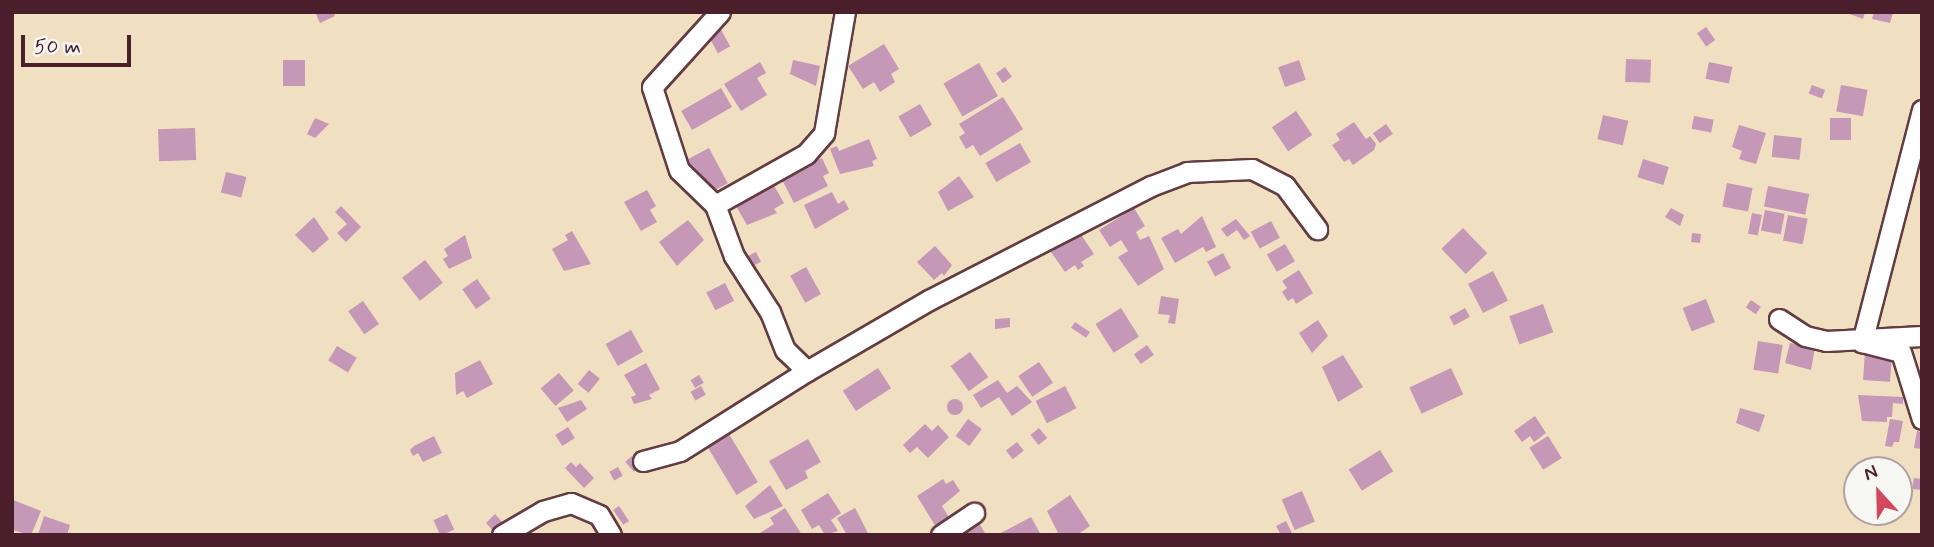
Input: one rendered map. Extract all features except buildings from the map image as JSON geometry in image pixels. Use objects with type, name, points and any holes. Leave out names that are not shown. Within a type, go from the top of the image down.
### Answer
[{"type":"street","points":[[720,12],[652,87],[679,170],[715,205],[734,256],[770,312],[785,350],[807,371]]},
{"type":"street","points":[[715,205],[806,154],[824,133],[845,12]]},
{"type":"street","points":[[1862,342],[1922,110]]},
{"type":"street","points":[[643,461],[680,451],[807,371],[929,300],[1151,186],[1187,172],[1252,169],[1285,186],[1317,229]]},
{"type":"street","points":[[1779,319],[1805,335],[1862,342],[1901,352],[1922,419]]},
{"type":"street","points":[[1862,342],[1922,336]]},
{"type":"street","points":[[502,535],[542,511],[571,503],[599,515],[611,535]]},
{"type":"street","points":[[941,535],[974,513]]}]
